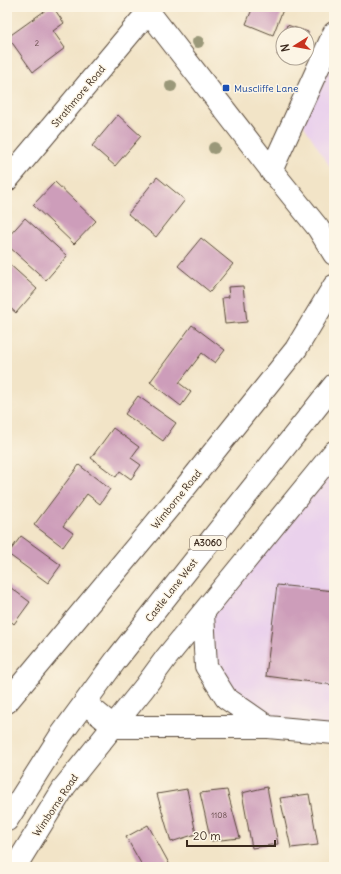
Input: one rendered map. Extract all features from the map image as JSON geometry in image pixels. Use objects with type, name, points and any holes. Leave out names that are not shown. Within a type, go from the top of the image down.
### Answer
[{"type":"street","points":[[147,9],[272,171],[326,226],[334,254]]},
{"type":"street","name":"Strathmore Road","points":[[7,180],[147,9]]},
{"type":"street","points":[[272,171],[334,33]]},
{"type":"street","name":"Wimborne Road","points":[[7,702],[176,499],[296,349],[334,286]]},
{"type":"street","name":"Castle Lane West","points":[[85,703],[116,660],[334,385]]},
{"type":"street","points":[[114,727],[334,452]]},
{"type":"street","points":[[203,614],[206,666],[226,698],[268,727]]},
{"type":"street","points":[[85,703],[114,727],[268,727],[334,733]]},
{"type":"street","name":"A3060","points":[[7,820],[61,735],[85,703]]},
{"type":"street","name":"Wimborne Road","points":[[17,866],[65,786],[114,727]]},
{"type":"shaded area","points":[[334,20],[334,173],[294,110],[314,66],[315,66],[315,63]]},
{"type":"shaded area","points":[[334,452],[334,733],[297,729],[226,698],[203,614]]},
{"type":"building","points":[[50,7],[53,7],[64,23],[53,31],[65,48],[33,72],[8,37]]},
{"type":"building","points":[[253,7],[284,7],[277,26],[275,26],[273,35],[246,24]]},
{"type":"building","points":[[118,115],[141,136],[115,166],[92,146]]},
{"type":"building","points":[[157,177],[185,200],[156,237],[128,214]]},
{"type":"building","points":[[55,182],[96,221],[74,244],[33,205]]},
{"type":"building","points":[[25,218],[67,256],[46,280],[7,245],[7,238]]},
{"type":"building","points":[[201,238],[233,264],[210,292],[178,266]]},
{"type":"building","points":[[7,262],[37,289],[16,313],[7,305]]},
{"type":"building","points":[[243,286],[247,322],[225,324],[222,298],[229,297],[228,287]]},
{"type":"building","points":[[192,325],[225,350],[215,363],[202,353],[179,383],[191,392],[181,406],[150,382]]},
{"type":"building","points":[[138,396],[176,423],[163,441],[125,414]]},
{"type":"building","points":[[113,428],[139,447],[131,458],[141,465],[131,479],[120,471],[116,477],[91,458]]},
{"type":"building","points":[[79,465],[110,489],[100,504],[87,494],[63,526],[73,533],[63,547],[34,525]]},
{"type":"building","points":[[21,536],[61,565],[48,583],[8,554]]},
{"type":"building","points":[[7,585],[30,602],[14,624],[7,618]]},
{"type":"building","points":[[277,585],[334,591],[334,685],[266,676]]},
{"type":"building","points":[[267,787],[278,844],[252,848],[242,793]]},
{"type":"building","points":[[187,789],[196,834],[171,842],[157,794]]},
{"type":"building","points":[[227,790],[240,838],[211,841],[200,793]]},
{"type":"building","points":[[309,794],[318,845],[291,848],[280,798]]},
{"type":"building","points":[[148,825],[171,867],[143,867],[126,837]]},
{"type":"place","name":"Muscliffe Lane","points":[[226,88]]}]
